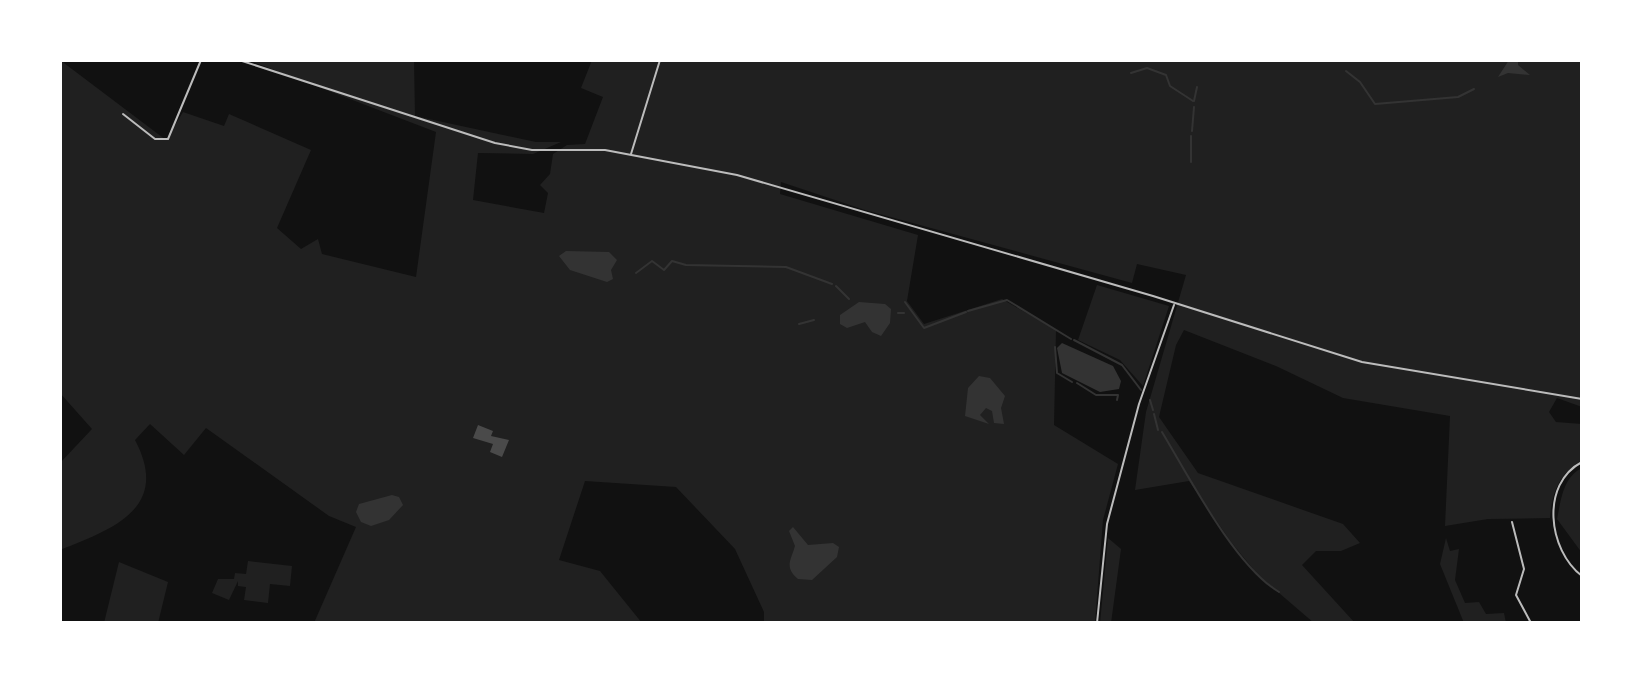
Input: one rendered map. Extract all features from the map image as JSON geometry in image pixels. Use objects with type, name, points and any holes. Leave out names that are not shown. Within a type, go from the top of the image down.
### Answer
[{"type":"street","points":[[123,114],[155,139],[168,139],[201,60]]},
{"type":"street","points":[[239,60],[504,145],[631,154],[737,175],[1175,303],[1362,362],[1582,399]]},
{"type":"street","points":[[631,154],[660,60]]},
{"type":"street","points":[[1097,623],[1107,524],[1139,404],[1175,303]]},
{"type":"street","points":[[1582,462],[1561,481],[1553,514],[1559,544],[1568,561],[1582,576]]},
{"type":"street","points":[[1512,522],[1524,569],[1516,595],[1531,623]]},
{"type":"shaded area","points":[[60,60],[166,140],[183,112],[224,126],[229,114],[311,150],[277,228],[301,249],[318,239],[322,254],[416,277],[436,132],[248,60],[414,60],[415,116],[536,142],[561,142],[533,154],[478,153],[473,200],[544,213],[548,193],[540,185],[550,174],[553,154],[567,145],[585,144],[603,97],[581,88],[592,60],[1582,60],[1582,407],[1557,398],[1549,412],[1556,422],[1582,424],[1582,461],[1568,471],[1558,485],[1550,518],[1488,519],[1445,526],[1450,416],[1343,398],[1276,366],[1184,330],[1176,345],[1159,417],[1198,473],[1343,524],[1360,543],[1341,551],[1316,551],[1302,565],[1355,623],[1314,623],[1258,575],[1189,481],[1135,490],[1146,412],[1186,275],[1137,264],[1132,283],[865,210],[781,182],[780,194],[918,235],[907,301],[924,324],[1002,299],[1056,330],[1054,425],[1118,464],[1103,520],[1095,623],[764,623],[764,612],[735,549],[676,487],[585,481],[559,560],[600,571],[642,623],[314,623],[356,527],[329,516],[206,428],[184,455],[150,424],[135,440],[144,463],[146,483],[141,499],[131,513],[99,534],[60,550],[60,463],[92,429],[60,393]]},
{"type":"shaded area","points":[[1509,60],[1518,60],[1518,65],[1530,75],[1508,73],[1498,77]]},
{"type":"shaded area","points":[[566,251],[609,252],[617,260],[611,270],[613,279],[607,282],[570,270],[559,256]]},
{"type":"shaded area","points":[[1097,285],[1169,306],[1143,386],[1120,360],[1078,340]]},
{"type":"shaded area","points":[[859,302],[885,304],[891,309],[890,323],[881,336],[872,332],[865,322],[847,328],[840,324],[840,315]]},
{"type":"shaded area","points":[[1062,343],[1113,366],[1121,381],[1119,389],[1100,392],[1062,373],[1057,348]]},
{"type":"shaded area","points":[[979,376],[990,378],[1005,396],[1001,408],[1004,424],[994,423],[992,411],[986,408],[980,415],[989,424],[965,416],[968,388]]},
{"type":"shaded area","points":[[1582,468],[1582,553],[1557,519],[1567,483]]},
{"type":"shaded area","points":[[392,495],[399,497],[403,505],[389,520],[371,526],[361,522],[356,512],[359,504]]},
{"type":"shaded area","points":[[793,527],[808,545],[833,543],[839,547],[837,557],[812,580],[798,579],[791,571],[795,546],[789,531]]},
{"type":"shaded area","points":[[1108,538],[1121,549],[1111,623],[1100,623]]},
{"type":"shaded area","points":[[1446,538],[1450,551],[1459,549],[1455,580],[1465,603],[1479,602],[1486,614],[1504,613],[1506,623],[1464,623],[1440,564]]},
{"type":"shaded area","points":[[248,561],[292,566],[290,586],[270,584],[268,603],[244,600],[246,587],[238,586],[238,581],[229,600],[212,593],[218,579],[234,579],[235,573],[246,574]]},
{"type":"shaded area","points":[[119,562],[168,582],[158,623],[104,623]]},
{"type":"building","points":[[478,425],[493,431],[491,436],[509,440],[502,457],[490,452],[493,444],[473,438]]},
{"type":"waterway","points":[[1131,73],[1147,68],[1166,75],[1170,86],[1193,101]]},
{"type":"waterway","points":[[1346,71],[1360,82],[1375,104],[1458,97],[1474,89]]},
{"type":"waterway","points":[[1194,101],[1197,87]]},
{"type":"waterway","points":[[1192,131],[1194,107]]},
{"type":"waterway","points":[[1191,136],[1191,162]]},
{"type":"waterway","points":[[636,273],[652,261],[664,270],[672,261],[686,265],[786,267],[832,284]]},
{"type":"waterway","points":[[836,286],[849,299]]},
{"type":"waterway","points":[[968,311],[1007,300],[1071,339]]},
{"type":"waterway","points":[[905,302],[924,328],[966,312]]},
{"type":"waterway","points":[[898,313],[904,313]]},
{"type":"waterway","points":[[799,324],[814,320]]},
{"type":"waterway","points":[[1074,340],[1122,365],[1141,390]]},
{"type":"waterway","points":[[1055,347],[1057,373],[1072,382]]},
{"type":"waterway","points":[[1077,383],[1096,395],[1118,395],[1117,400]]},
{"type":"waterway","points":[[1150,400],[1153,410]]},
{"type":"waterway","points":[[1154,414],[1158,430]]},
{"type":"waterway","points":[[1162,432],[1230,542],[1262,580],[1279,592]]}]
